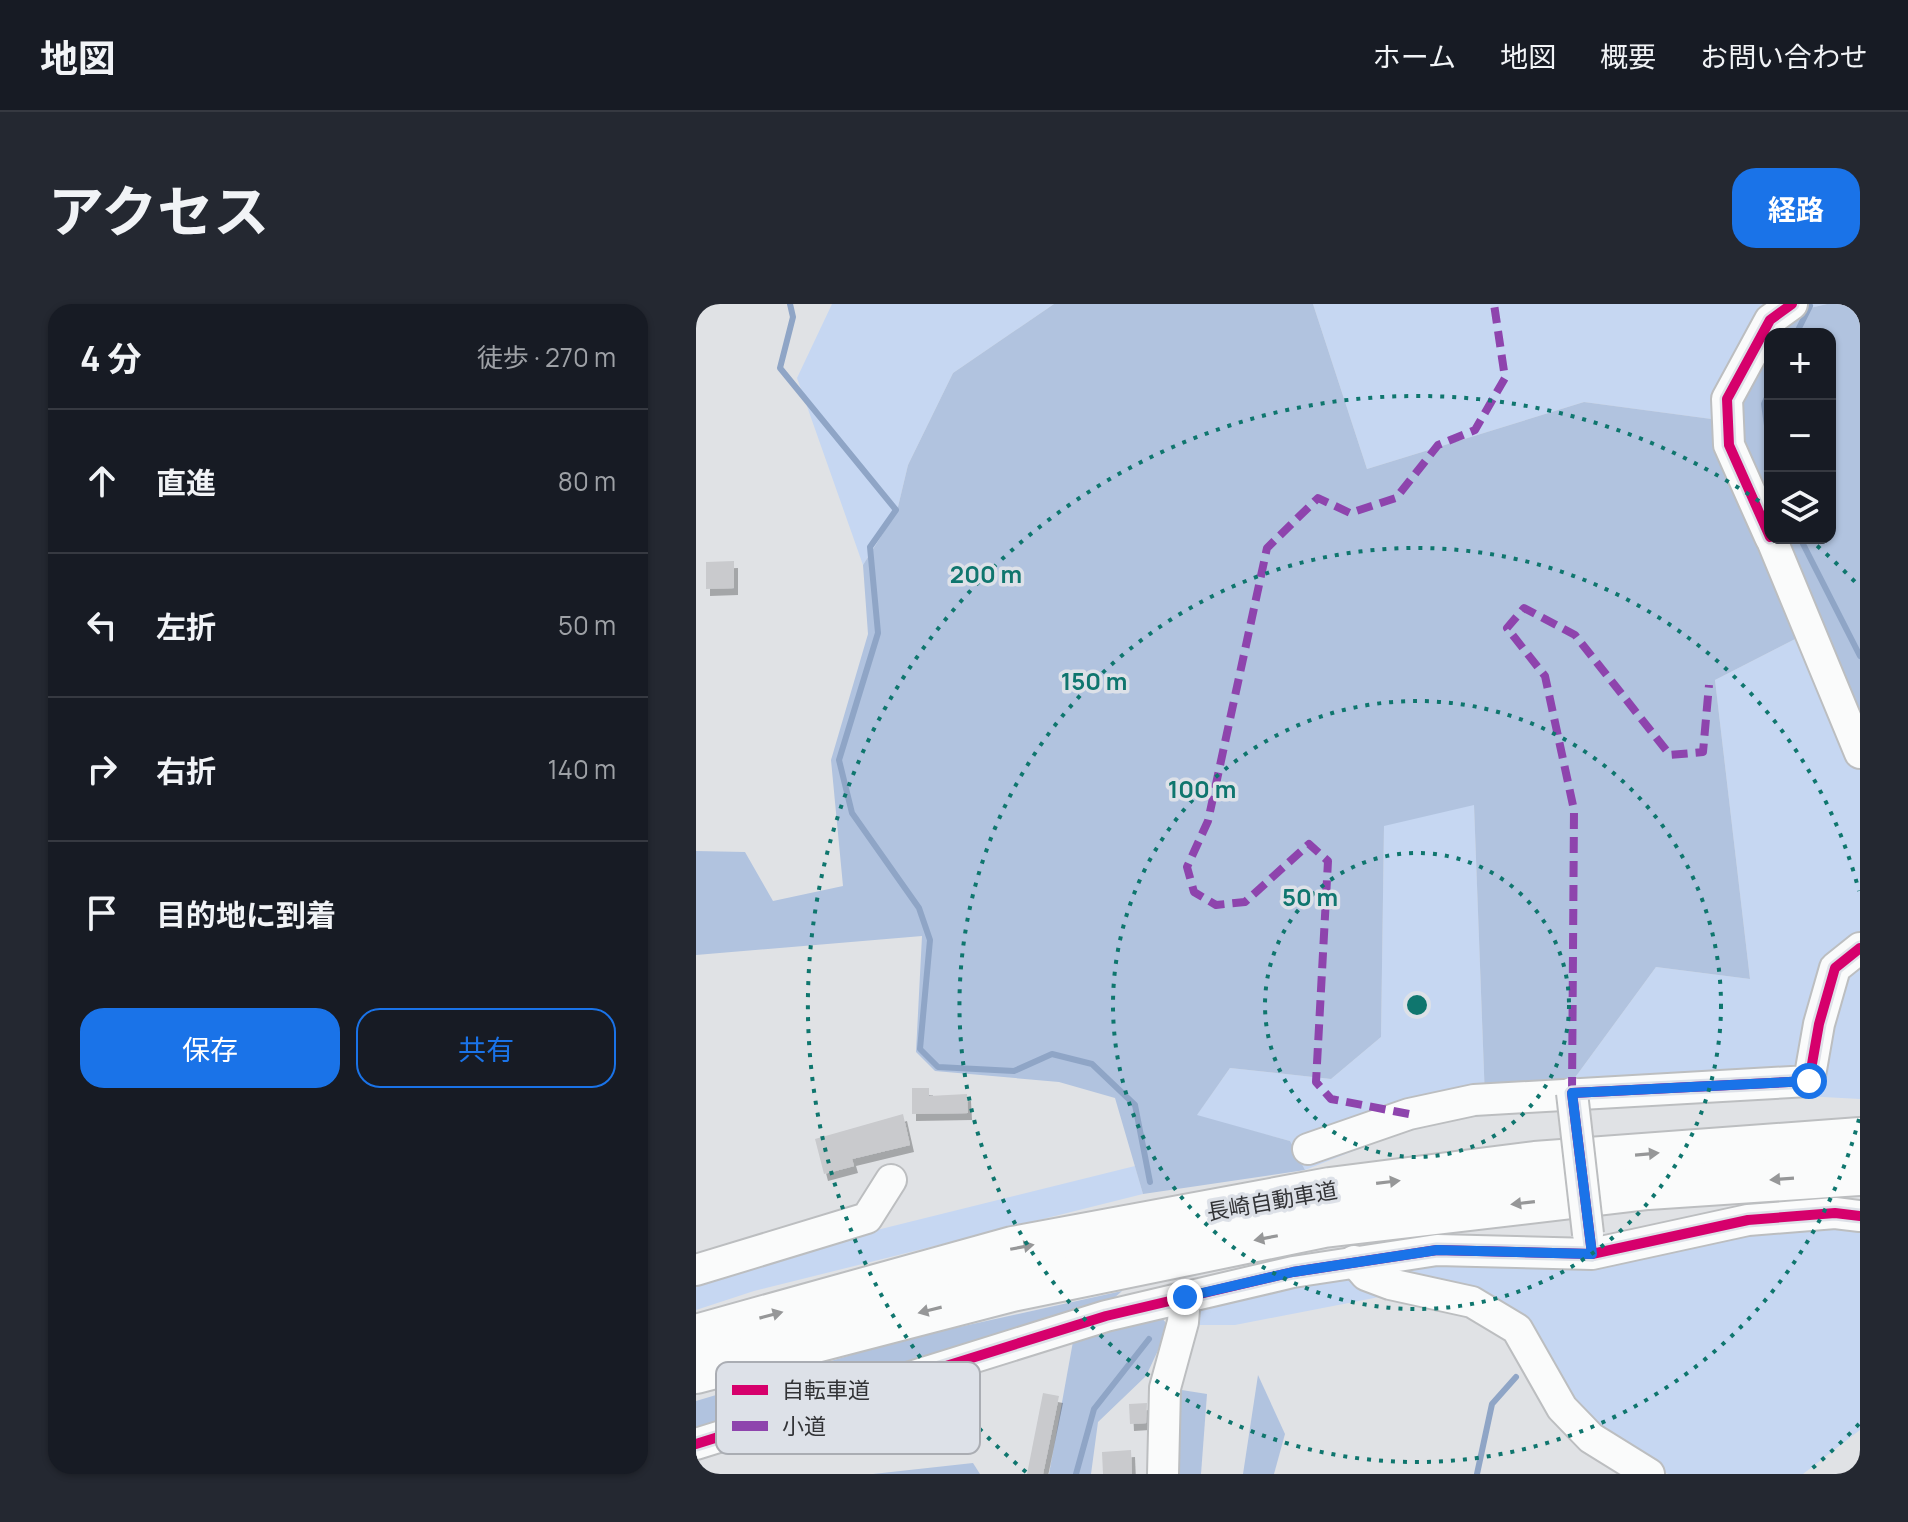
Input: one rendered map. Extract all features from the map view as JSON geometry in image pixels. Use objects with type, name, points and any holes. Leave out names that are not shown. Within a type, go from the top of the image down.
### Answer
[{"type":"highway","name":"長崎自動車道","points":[[696,1336],[1013,1248],[1330,1189],[1535,1163],[1860,1139]]},
{"type":"highway","name":"長崎自動車道","points":[[735,1362],[1012,1290],[1324,1226],[1648,1188],[1860,1174]]},
{"type":"highway","name":"長崎自動車道","points":[[696,1372],[716,1367]]},
{"type":"street","points":[[1764,524],[1729,445],[1727,399],[1770,320],[1792,304]]},
{"type":"street","points":[[1773,544],[1860,753]]},
{"type":"street","points":[[1308,1149],[1409,1114],[1474,1100],[1809,1081],[1819,1024],[1835,968],[1860,948]]},
{"type":"street","points":[[1572,1093],[1590,1244]]},
{"type":"street","points":[[696,1270],[867,1218],[891,1180]]},
{"type":"street","points":[[959,1362],[1106,1316],[1354,1261],[1437,1250],[1590,1244],[1748,1220],[1835,1213],[1860,1216]]},
{"type":"street","points":[[1354,1261],[1366,1275],[1390,1284],[1472,1302],[1517,1329],[1562,1408],[1591,1438],[1649,1474]]},
{"type":"street","points":[[1163,1474],[1165,1388],[1183,1322],[1185,1297]]},
{"type":"street","points":[[696,1444],[716,1438]]},
{"type":"shaded area","points":[[832,304],[1054,304],[953,373],[908,465],[897,511],[863,565],[797,378]]},
{"type":"shaded area","points":[[1054,304],[1313,304],[1367,469],[1584,402],[1734,422],[1764,364],[1764,544],[1836,544],[1836,328],[1782,328],[1789,313],[1827,304],[1860,304],[1860,765],[1803,635],[1715,680],[1750,979],[1656,967],[1571,1083],[1485,1099],[1474,805],[1384,826],[1381,1037],[1331,1079],[1230,1068],[1197,1115],[1290,1141],[1305,1170],[1143,1194],[1115,1098],[1059,1082],[935,1071],[916,1052],[922,936],[696,955],[696,851],[745,852],[773,901],[843,886],[831,760],[868,634],[863,565],[897,511],[908,465],[953,373]]},
{"type":"shaded area","points":[[1313,304],[1827,304],[1790,313],[1776,328],[1764,328],[1764,364],[1734,422],[1584,402],[1367,469]]},
{"type":"shaded area","points":[[1803,635],[1860,765],[1860,1099],[1571,1083],[1656,967],[1750,979],[1715,680]]},
{"type":"shaded area","points":[[1474,804],[1485,1099],[1305,1170],[1290,1141],[1196,1116],[1230,1068],[1331,1079],[1381,1037],[1384,825]]},
{"type":"shaded area","points":[[1135,1166],[1143,1194],[754,1291],[696,1310],[696,1275]]},
{"type":"shaded area","points":[[1812,1225],[1860,1231],[1860,1430],[1803,1474],[1669,1474],[1648,1467],[1568,1408],[1513,1336],[1473,1316],[1405,1292],[1235,1325],[1188,1325],[1195,1303],[1412,1262],[1596,1261]]},
{"type":"shaded area","points":[[1122,1291],[1104,1307],[924,1362],[827,1362],[905,1339]]},
{"type":"shaded area","points":[[1159,1314],[1169,1327],[1146,1376],[1098,1422],[1091,1474],[1049,1474],[1074,1336]]},
{"type":"shaded area","points":[[1258,1375],[1285,1434],[1274,1474],[1243,1474]]},
{"type":"shaded area","points":[[1169,1388],[1207,1394],[1201,1474],[1167,1474]]},
{"type":"shaded area","points":[[716,1395],[716,1426],[696,1432],[696,1401]]},
{"type":"shaded area","points":[[973,1463],[980,1474],[873,1474]]},
{"type":"building","points":[[734,561],[734,588],[706,589],[706,562]]},
{"type":"building","points":[[912,1088],[929,1088],[929,1096],[967,1094],[968,1113],[912,1114]]},
{"type":"building","points":[[903,1114],[910,1145],[852,1159],[854,1166],[824,1174],[815,1139]]},
{"type":"building","points":[[1043,1393],[1059,1396],[1043,1474],[1027,1474]]},
{"type":"building","points":[[1147,1403],[1146,1423],[1130,1424],[1129,1404]]},
{"type":"building","points":[[1131,1450],[1132,1474],[1103,1474],[1102,1452]]},
{"type":"waterway","points":[[790,304],[793,317],[780,368],[896,510],[870,547],[878,633],[839,760],[852,813],[919,908],[930,940],[920,1049],[938,1067],[1014,1071],[1052,1054],[1092,1064],[1135,1105],[1150,1182]]},
{"type":"waterway","points":[[1799,328],[1810,306]]},
{"type":"waterway","points":[[1803,544],[1860,656]]},
{"type":"waterway","points":[[1076,1474],[1094,1409],[1149,1339]]},
{"type":"waterway","points":[[1477,1474],[1492,1404],[1516,1377]]},
{"type":"marked path","points":[[1409,1114],[1331,1099],[1316,1082],[1328,861],[1309,844],[1245,902],[1216,905],[1194,892],[1187,867],[1208,821],[1267,548],[1318,498],[1350,513],[1396,498],[1438,445],[1475,430],[1505,378],[1494,304]]},
{"type":"marked path","points":[[1572,1093],[1574,810],[1545,676],[1507,628],[1524,608],[1575,635],[1670,755],[1703,752],[1709,685]]},
{"type":"cycle path","points":[[1764,524],[1729,445],[1727,399],[1770,320],[1792,304]]},
{"type":"cycle path","points":[[1592,1254],[1572,1093],[1809,1081],[1819,1024],[1835,968],[1860,948]]},
{"type":"cycle path","points":[[959,1362],[1106,1316],[1293,1272],[1437,1250],[1592,1254],[1748,1220],[1835,1213],[1860,1216]]},
{"type":"cycle path","points":[[696,1444],[716,1438]]},
{"type":"route","points":[[1185,1297],[1293,1272],[1437,1250],[1592,1254],[1572,1093],[1809,1081]]}]
